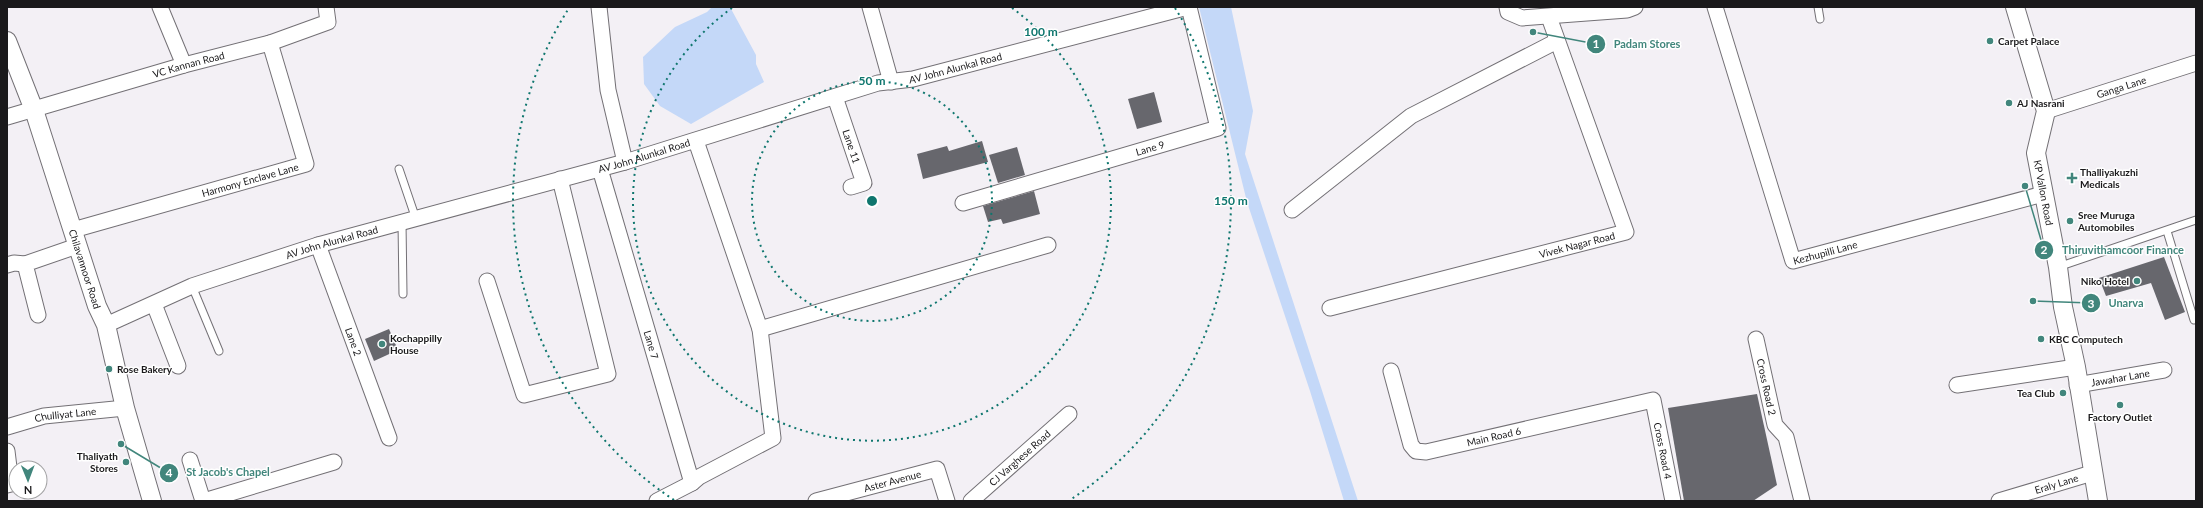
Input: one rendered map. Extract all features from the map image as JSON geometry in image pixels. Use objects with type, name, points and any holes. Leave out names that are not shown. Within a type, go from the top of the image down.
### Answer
[{"type":"street","points":[[160,7],[184,64]]},
{"type":"street","name":"VC Kannan Road","points":[[7,117],[184,64],[270,43],[328,22],[326,7]]},
{"type":"street","points":[[599,7],[608,90],[625,162]]},
{"type":"street","points":[[870,7],[891,82]]},
{"type":"street","name":"AV John Alunkal Road","points":[[106,325],[192,286],[318,245],[625,162],[878,83],[914,79],[1189,7]]},
{"type":"street","name":"Lane 9","points":[[963,203],[1218,128],[1189,7]]},
{"type":"street","points":[[1508,7],[1508,12],[1522,18],[1627,10],[1636,7]]},
{"type":"street","name":"Kezhupilli Lane","points":[[1715,7],[1793,261],[2043,194]]},
{"type":"street","points":[[2014,7],[2046,111]]},
{"type":"street","name":"Vivek Nagar Road","points":[[1330,308],[1626,232],[1549,17]]},
{"type":"street","name":"Chilavannoor Road","points":[[7,41],[34,110],[75,238],[106,325],[125,408],[152,501]]},
{"type":"street","points":[[1292,210],[1411,116],[1557,41]]},
{"type":"street","name":"Harmony Enclave Lane","points":[[75,238],[306,164],[270,43]]},
{"type":"street","name":"Ganga Lane","points":[[2046,111],[2196,63]]},
{"type":"street","name":"Lane 11","points":[[834,97],[864,183],[851,187]]},
{"type":"street","name":"KP Vallon Road","points":[[2046,111],[2036,153],[2058,267],[2063,307],[2076,367],[2077,385],[2098,501]]},
{"type":"street","points":[[696,141],[768,356]]},
{"type":"street","name":"Lane 7","points":[[600,169],[692,483]]},
{"type":"street","points":[[487,281],[524,395],[608,374],[560,179]]},
{"type":"street","points":[[7,265],[14,263],[25,264],[75,238]]},
{"type":"street","name":"Lane 2","points":[[318,245],[389,438]]},
{"type":"street","points":[[760,329],[1048,245]]},
{"type":"street","points":[[25,264],[38,315]]},
{"type":"street","points":[[154,304],[178,366]]},
{"type":"street","points":[[657,501],[772,438],[760,329]]},
{"type":"street","name":"Cross Road 2","points":[[1756,339],[1775,425],[1786,437],[1802,501]]},
{"type":"street","points":[[1957,385],[2076,367]]},
{"type":"street","name":"Jawahar Lane","points":[[2077,385],[2164,370]]},
{"type":"street","name":"Main Road 6","points":[[1391,371],[1411,445],[1416,452],[1426,452],[1653,400]]},
{"type":"street","name":"Cross Road 4","points":[[1653,400],[1673,501]]},
{"type":"street","name":"Chulliyat Lane","points":[[7,427],[44,416],[125,408]]},
{"type":"street","name":"CJ Varghese Road","points":[[970,501],[1069,414]]},
{"type":"street","points":[[7,451],[12,484],[7,485]]},
{"type":"street","points":[[190,460],[203,501],[334,462]]},
{"type":"street","name":"Aster Avenue","points":[[816,501],[937,469],[947,501]]},
{"type":"street","name":"Eraly Lane","points":[[1999,501],[2092,473]]},
{"type":"lane","points":[[1818,7],[1820,19]]},
{"type":"lane","points":[[399,169],[409,220],[403,294]]},
{"type":"lane","points":[[2058,267],[2196,220]]},
{"type":"lane","points":[[2167,231],[2194,320],[2196,319]]},
{"type":"lane","points":[[192,286],[219,351]]},
{"type":"water","points":[[712,7],[730,7],[756,55],[756,64],[764,82],[691,124],[660,106],[644,84],[643,57],[675,27],[707,12]]},
{"type":"water","points":[[1199,7],[1231,7],[1253,111],[1245,154],[1358,501],[1344,501],[1310,391],[1247,202]]},
{"type":"building","points":[[1154,92],[1162,122],[1137,129],[1128,99]]},
{"type":"building","points":[[982,141],[988,162],[923,179],[917,154],[947,146],[949,151]]},
{"type":"building","points":[[1017,147],[1025,175],[998,183],[989,155]]},
{"type":"building","points":[[1034,191],[1040,214],[1003,224],[1001,219],[988,222],[983,206]]},
{"type":"building","points":[[2164,257],[2185,312],[2165,320],[2151,283],[2106,296],[2099,278]]},
{"type":"building","name":"Kochappilly House","points":[[389,329],[398,350],[374,361],[365,339]]},
{"type":"building","points":[[1757,394],[1777,485],[1753,501],[1684,501],[1668,408]]},
{"type":"place","name":"Padam Stores","points":[[1533,32]]},
{"type":"place","name":"Carpet Palace","points":[[1990,41]]},
{"type":"place","name":"AJ Nasrani","points":[[2009,103]]},
{"type":"place","name":"Thalliyakuzhi Medicals","points":[[2072,178]]},
{"type":"place","name":"Thiruvithamcoor Finance","points":[[2025,186]]},
{"type":"place","name":"Sree Muruga Automobiles","points":[[2070,221]]},
{"type":"place","name":"Niko Hotel","points":[[2137,281]]},
{"type":"place","name":"Unarva","points":[[2033,301]]},
{"type":"place","name":"KBC Computech","points":[[2041,339]]},
{"type":"place","name":"Kochappilly House","points":[[382,344]]},
{"type":"place","name":"Rose Bakery","points":[[109,369]]},
{"type":"place","name":"Tea Club","points":[[2063,393]]},
{"type":"place","name":"Factory Outlet","points":[[2120,405]]},
{"type":"place","name":"St Jacob's Chapel","points":[[121,444]]},
{"type":"place","name":"Thaliyath Stores","points":[[126,462]]}]
